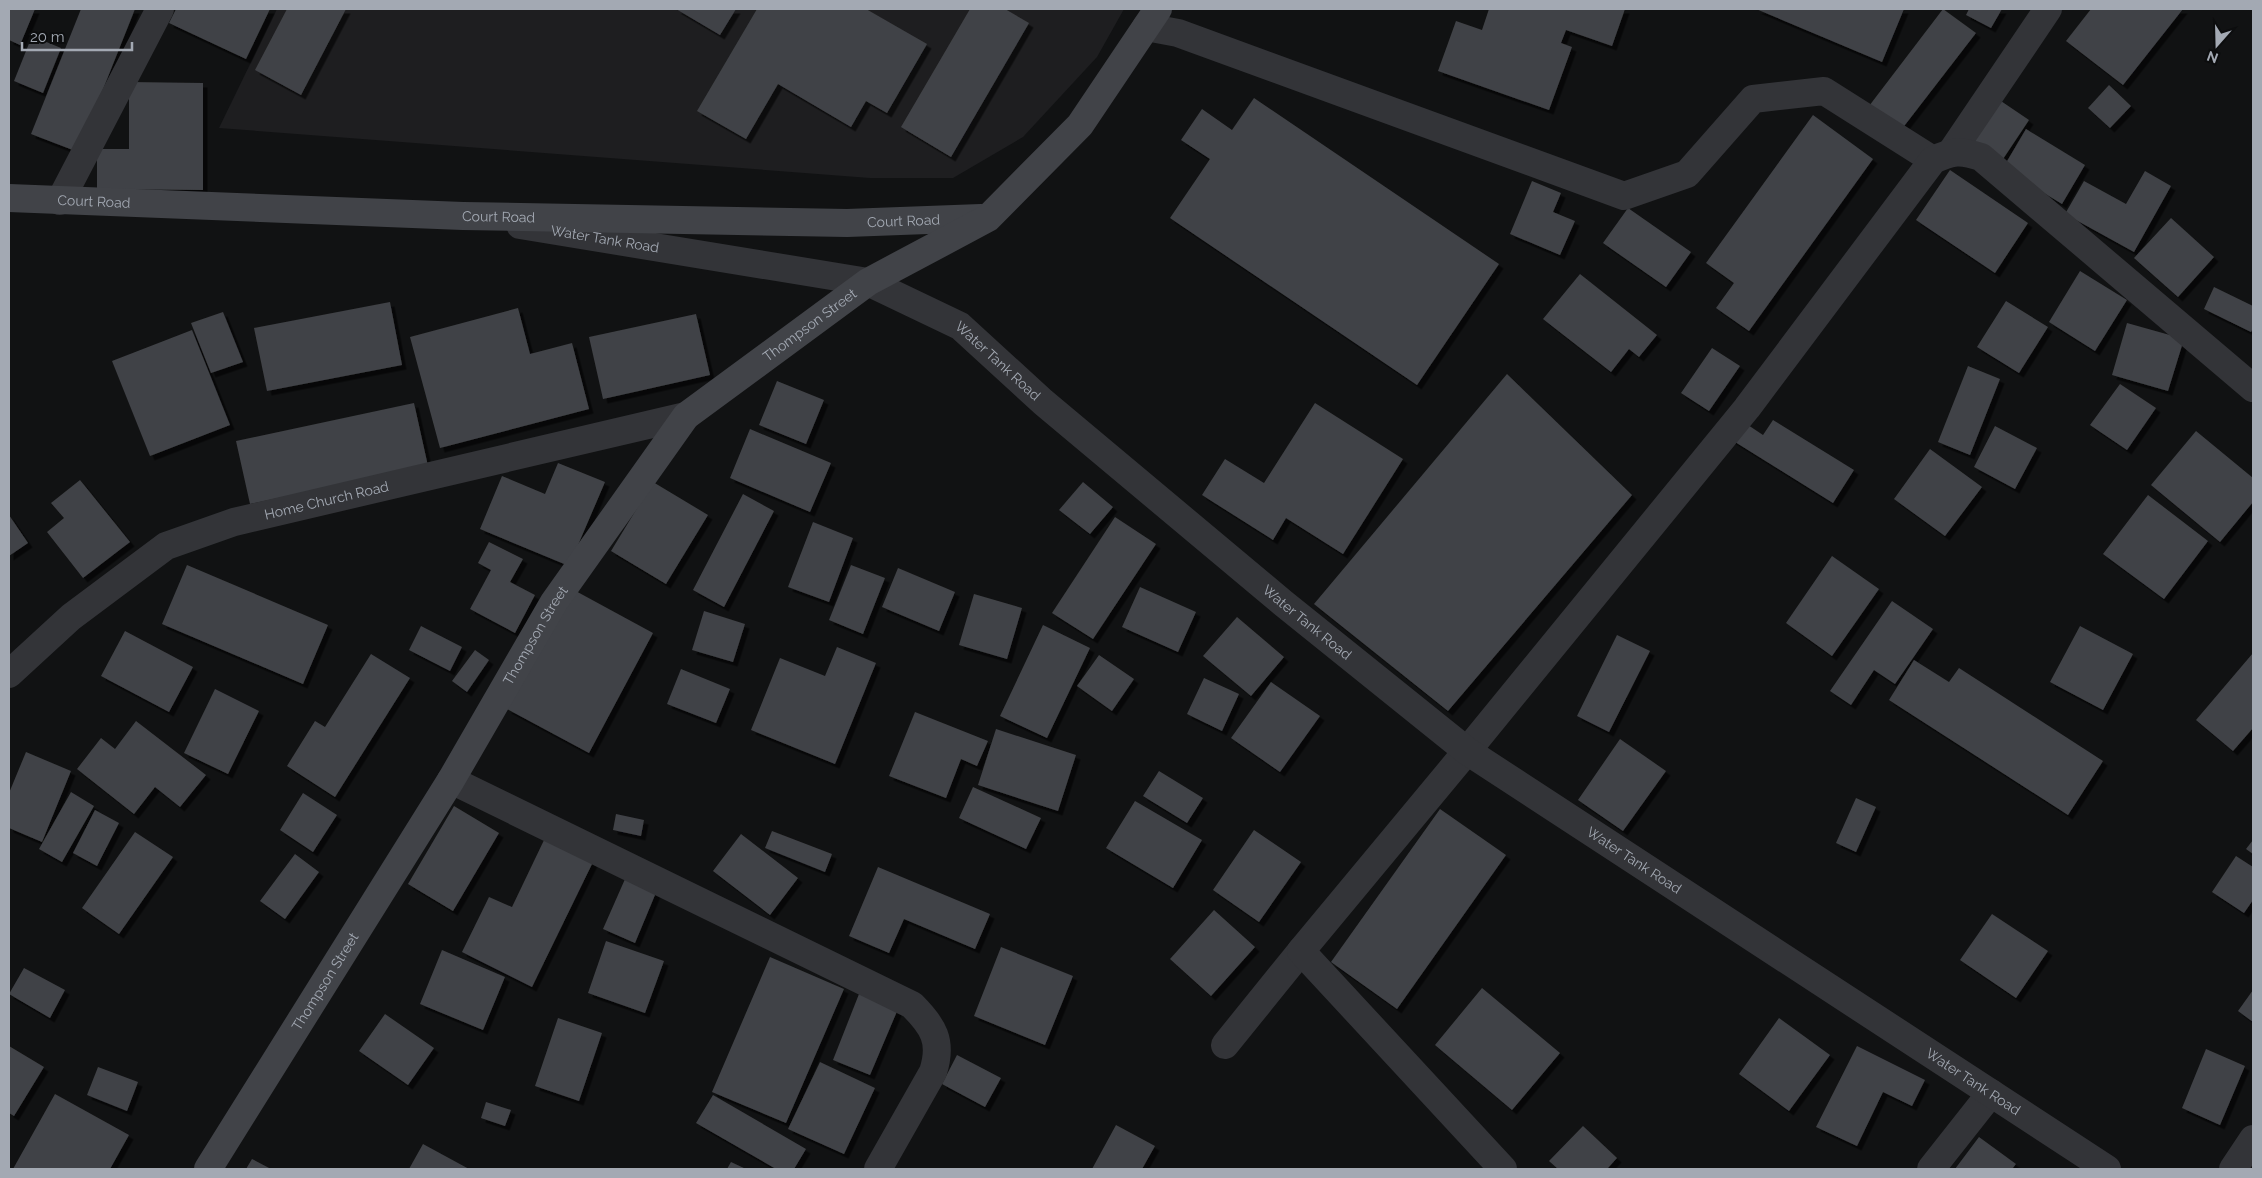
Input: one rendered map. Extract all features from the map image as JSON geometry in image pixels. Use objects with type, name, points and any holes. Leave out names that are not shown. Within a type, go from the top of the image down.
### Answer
[{"type":"main road","name":"Thompson Street","points":[[208,1169],[451,780],[554,602],[686,416],[868,282],[988,218],[1080,125],[1152,18]]},
{"type":"main road","name":"Court Road","points":[[9,198],[60,202],[463,216],[847,222],[988,218]]},
{"type":"street","points":[[60,202],[160,9]]},
{"type":"street","points":[[1225,1045],[1747,408],[1942,155],[2048,9]]},
{"type":"street","points":[[1152,18],[1178,33],[1624,196],[1688,174],[1753,99],[1824,91],[1942,155],[1974,155],[1992,166],[2253,388]]},
{"type":"street","name":"Water Tank Road","points":[[463,216],[868,282],[960,326],[1043,402],[1282,602],[1467,751],[2107,1169]]},
{"type":"street","name":"Home Church Road","points":[[9,674],[71,617],[166,546],[234,522],[686,416]]},
{"type":"street","points":[[451,780],[912,1005],[929,1022],[936,1038],[938,1057],[933,1072],[878,1169]]},
{"type":"street","points":[[1301,951],[1503,1169]]},
{"type":"street","points":[[1931,1169],[1992,1093]]},
{"type":"street","points":[[2233,1169],[2253,1139]]},
{"type":"shaded area","points":[[277,9],[1124,9],[1097,57],[1023,137],[953,178],[870,178],[219,128]]},
{"type":"building","points":[[9,9],[35,9],[20,45],[9,40]]},
{"type":"building","points":[[81,9],[135,9],[78,152],[31,134]]},
{"type":"building","points":[[176,9],[270,9],[246,59],[169,23]]},
{"type":"building","points":[[287,9],[346,9],[301,95],[255,70]]},
{"type":"building","points":[[676,9],[736,9],[720,35]]},
{"type":"building","points":[[757,9],[866,9],[927,44],[887,113],[866,101],[851,127],[778,84],[746,139],[697,111]]},
{"type":"building","points":[[970,9],[1005,9],[1029,23],[951,157],[901,127]]},
{"type":"building","points":[[1489,9],[1625,9],[1612,46],[1566,30],[1561,43],[1572,47],[1549,110],[1438,71],[1456,21],[1482,30]]},
{"type":"building","points":[[1756,9],[1904,9],[1882,62]]},
{"type":"building","points":[[1943,9],[1976,33],[1898,134],[1866,110]]},
{"type":"building","points":[[1969,9],[2002,9],[1991,28],[1966,15]]},
{"type":"building","points":[[2091,9],[2183,9],[2123,85],[2066,41]]},
{"type":"building","points":[[32,36],[61,48],[43,93],[14,81]]},
{"type":"building","points":[[129,82],[203,83],[203,190],[97,189],[97,149],[129,149]]},
{"type":"building","points":[[2109,85],[2131,106],[2110,128],[2088,108]]},
{"type":"building","points":[[1995,97],[2029,120],[2001,162],[1966,138]]},
{"type":"building","points":[[1254,98],[1499,264],[1417,385],[1170,218],[1210,159],[1181,140],[1202,109],[1232,130]]},
{"type":"building","points":[[1813,115],[1873,159],[1749,331],[1716,308],[1734,283],[1706,263]]},
{"type":"building","points":[[2026,129],[2085,165],[2062,204],[2003,168]]},
{"type":"building","points":[[1950,170],[2028,223],[1995,273],[1916,220]]},
{"type":"building","points":[[2145,171],[2171,186],[2134,252],[2065,214],[2084,181],[2126,204]]},
{"type":"building","points":[[1532,181],[1561,193],[1553,212],[1575,221],[1560,255],[1510,234]]},
{"type":"building","points":[[1628,208],[1691,252],[1666,287],[1603,243]]},
{"type":"building","points":[[2171,218],[2214,257],[2178,297],[2134,258]]},
{"type":"building","points":[[2080,271],[2127,300],[2095,351],[2049,322]]},
{"type":"building","points":[[1580,274],[1657,335],[1639,357],[1629,349],[1611,372],[1543,319]]},
{"type":"building","points":[[2214,287],[2253,306],[2253,328],[2251,332],[2204,309]]},
{"type":"building","points":[[2006,301],[2048,327],[2019,373],[1977,347]]},
{"type":"building","points":[[390,302],[402,365],[267,391],[254,328]]},
{"type":"building","points":[[518,308],[530,354],[572,343],[589,409],[440,448],[410,337]]},
{"type":"building","points":[[223,312],[243,362],[211,373],[191,323]]},
{"type":"building","points":[[696,314],[710,375],[603,399],[589,337]]},
{"type":"building","points":[[2127,323],[2184,339],[2168,391],[2112,375]]},
{"type":"building","points":[[192,330],[230,425],[150,456],[112,361]]},
{"type":"building","points":[[1712,348],[1740,366],[1709,411],[1681,393]]},
{"type":"building","points":[[1968,366],[2000,379],[1970,455],[1938,442]]},
{"type":"building","points":[[1507,374],[1632,495],[1448,711],[1314,604]]},
{"type":"building","points":[[777,381],[824,400],[806,444],[759,425]]},
{"type":"building","points":[[2120,384],[2156,408],[2127,450],[2090,425]]},
{"type":"building","points":[[414,403],[428,466],[250,504],[236,441]]},
{"type":"building","points":[[1315,403],[1403,459],[1343,554],[1286,518],[1273,540],[1202,495],[1225,459],[1264,483]]},
{"type":"building","points":[[1739,419],[1763,435],[1773,420],[1854,470],[1833,503],[1727,437]]},
{"type":"building","points":[[1995,426],[2037,448],[2015,489],[1974,467]]},
{"type":"building","points":[[750,429],[831,463],[810,512],[730,478]]},
{"type":"building","points":[[2196,431],[2253,478],[2253,502],[2220,542],[2151,485]]},
{"type":"building","points":[[1930,449],[1982,487],[1945,536],[1894,499]]},
{"type":"building","points":[[558,463],[605,482],[569,566],[480,529],[502,476],[545,494]]},
{"type":"building","points":[[80,480],[130,542],[83,578],[47,532],[64,518],[51,503]]},
{"type":"building","points":[[653,482],[708,515],[666,584],[611,551]]},
{"type":"building","points":[[1083,482],[1113,507],[1090,534],[1059,510]]},
{"type":"building","points":[[743,494],[774,511],[724,607],[693,590]]},
{"type":"building","points":[[2148,495],[2208,541],[2164,599],[2103,554]]},
{"type":"building","points":[[9,515],[28,543],[9,556]]},
{"type":"building","points":[[1115,517],[1156,544],[1093,639],[1052,613]]},
{"type":"building","points":[[813,522],[853,538],[829,602],[788,587]]},
{"type":"building","points":[[489,542],[523,559],[510,582],[535,595],[515,633],[470,609],[491,570],[478,563]]},
{"type":"building","points":[[1832,556],[1879,589],[1832,656],[1786,623]]},
{"type":"building","points":[[187,565],[328,625],[303,684],[162,624]]},
{"type":"building","points":[[851,565],[885,578],[863,634],[829,620]]},
{"type":"building","points":[[898,568],[955,592],[939,631],[882,607]]},
{"type":"building","points":[[1140,587],[1196,612],[1178,652],[1122,627]]},
{"type":"building","points":[[572,589],[653,633],[589,753],[507,709]]},
{"type":"building","points":[[974,594],[1022,608],[1007,659],[959,645]]},
{"type":"building","points":[[1892,601],[1933,629],[1895,684],[1874,670],[1851,705],[1830,691]]},
{"type":"building","points":[[704,611],[745,624],[733,662],[692,650]]},
{"type":"building","points":[[1237,617],[1284,657],[1251,696],[1203,656]]},
{"type":"building","points":[[1043,625],[1090,648],[1047,738],[1000,716]]},
{"type":"building","points":[[421,626],[462,647],[450,671],[409,650]]},
{"type":"building","points":[[2080,626],[2133,654],[2103,710],[2050,682]]},
{"type":"building","points":[[125,631],[193,667],[169,712],[101,676]]},
{"type":"building","points":[[1617,635],[1650,651],[1609,732],[1577,716]]},
{"type":"building","points":[[837,647],[876,663],[835,764],[751,730],[780,658],[825,676]]},
{"type":"building","points":[[475,650],[489,660],[467,692],[452,681]]},
{"type":"building","points":[[2253,653],[2253,728],[2233,751],[2196,720]]},
{"type":"building","points":[[371,654],[410,678],[335,797],[287,766],[315,721],[325,727]]},
{"type":"building","points":[[1099,655],[1134,679],[1112,711],[1077,686]]},
{"type":"building","points":[[1914,660],[1949,682],[1959,668],[2103,761],[2068,815],[1889,700]]},
{"type":"building","points":[[681,669],[730,689],[716,723],[667,704]]},
{"type":"building","points":[[1204,678],[1239,694],[1222,731],[1187,714]]},
{"type":"building","points":[[1271,682],[1320,716],[1280,772],[1231,738]]},
{"type":"building","points":[[215,689],[259,711],[228,774],[184,753]]},
{"type":"building","points":[[915,712],[988,741],[977,766],[961,759],[946,798],[889,776]]},
{"type":"building","points":[[136,721],[206,775],[180,807],[155,787],[134,814],[77,769],[101,738],[115,749]]},
{"type":"building","points":[[996,729],[1076,755],[1058,811],[978,785]]},
{"type":"building","points":[[1620,739],[1666,771],[1623,831],[1578,800]]},
{"type":"building","points":[[26,752],[71,771],[42,842],[9,828],[9,793]]},
{"type":"building","points":[[1159,771],[1203,798],[1187,823],[1143,796]]},
{"type":"building","points":[[973,787],[1041,818],[1026,849],[959,818]]},
{"type":"building","points":[[71,792],[94,806],[62,862],[39,849]]},
{"type":"building","points":[[303,793],[337,815],[313,852],[280,830]]},
{"type":"building","points":[[1856,798],[1876,807],[1856,852],[1836,843]]},
{"type":"building","points":[[1135,801],[1202,840],[1173,888],[1106,848]]},
{"type":"building","points":[[454,806],[499,833],[453,911],[408,884]]},
{"type":"building","points":[[1440,809],[1506,855],[1397,1009],[1331,962]]},
{"type":"building","points":[[95,810],[119,823],[97,866],[73,853]]},
{"type":"building","points":[[616,814],[644,820],[641,836],[613,830]]},
{"type":"building","points":[[1254,830],[1301,862],[1259,922],[1213,890]]},
{"type":"building","points":[[772,831],[832,854],[825,872],[765,848]]},
{"type":"building","points":[[135,832],[173,857],[119,934],[82,908]]},
{"type":"building","points":[[741,834],[798,878],[770,915],[713,871]]},
{"type":"building","points":[[545,838],[593,862],[532,987],[462,952],[489,897],[512,907]]},
{"type":"building","points":[[2253,840],[2253,854],[2246,849]]},
{"type":"building","points":[[295,854],[319,872],[285,919],[260,901]]},
{"type":"building","points":[[2236,856],[2253,867],[2253,900],[2244,913],[2212,892]]},
{"type":"building","points":[[878,867],[990,914],[975,949],[904,919],[889,953],[849,936]]},
{"type":"building","points":[[629,870],[660,883],[635,943],[603,929]]},
{"type":"building","points":[[1214,910],[1255,947],[1211,996],[1170,959]]},
{"type":"building","points":[[1992,914],[2048,951],[2016,998],[1960,960]]},
{"type":"building","points":[[606,941],[664,961],[645,1013],[588,993]]},
{"type":"building","points":[[1001,947],[1073,976],[1045,1045],[974,1016]]},
{"type":"building","points":[[442,950],[505,977],[483,1030],[420,1004]]},
{"type":"building","points":[[770,957],[844,989],[786,1123],[712,1092]]},
{"type":"building","points":[[24,968],[65,990],[50,1018],[9,994]]},
{"type":"building","points":[[1482,988],[1560,1053],[1512,1110],[1435,1045]]},
{"type":"building","points":[[2253,990],[2253,1022],[2238,1011]]},
{"type":"building","points":[[859,994],[898,1009],[870,1075],[833,1060]]},
{"type":"building","points":[[385,1014],[434,1048],[408,1085],[359,1051]]},
{"type":"building","points":[[558,1018],[602,1033],[579,1101],[535,1086]]},
{"type":"building","points":[[1779,1018],[1830,1055],[1789,1111],[1739,1074]]},
{"type":"building","points":[[9,1046],[44,1067],[14,1116],[9,1113]]},
{"type":"building","points":[[1857,1046],[1925,1080],[1912,1106],[1883,1092],[1857,1146],[1816,1127]]},
{"type":"building","points":[[2206,1049],[2245,1066],[2220,1125],[2182,1108]]},
{"type":"building","points":[[957,1055],[1001,1078],[985,1107],[942,1084]]},
{"type":"building","points":[[820,1062],[875,1088],[844,1154],[788,1129]]},
{"type":"building","points":[[98,1067],[138,1082],[127,1111],[87,1095]]},
{"type":"building","points":[[55,1094],[129,1135],[110,1169],[13,1169]]},
{"type":"building","points":[[713,1095],[806,1149],[794,1169],[776,1169],[696,1123]]},
{"type":"building","points":[[486,1102],[511,1110],[505,1126],[481,1118]]},
{"type":"building","points":[[1116,1125],[1155,1146],[1142,1169],[1092,1169]]},
{"type":"building","points":[[1583,1126],[1617,1158],[1607,1169],[1558,1169],[1549,1161]]},
{"type":"building","points":[[1979,1137],[2016,1164],[2012,1169],[1955,1169]]},
{"type":"building","points":[[423,1144],[469,1169],[409,1169]]},
{"type":"building","points":[[252,1159],[271,1169],[246,1169]]},
{"type":"building","points":[[731,1162],[746,1169],[727,1169]]}]
